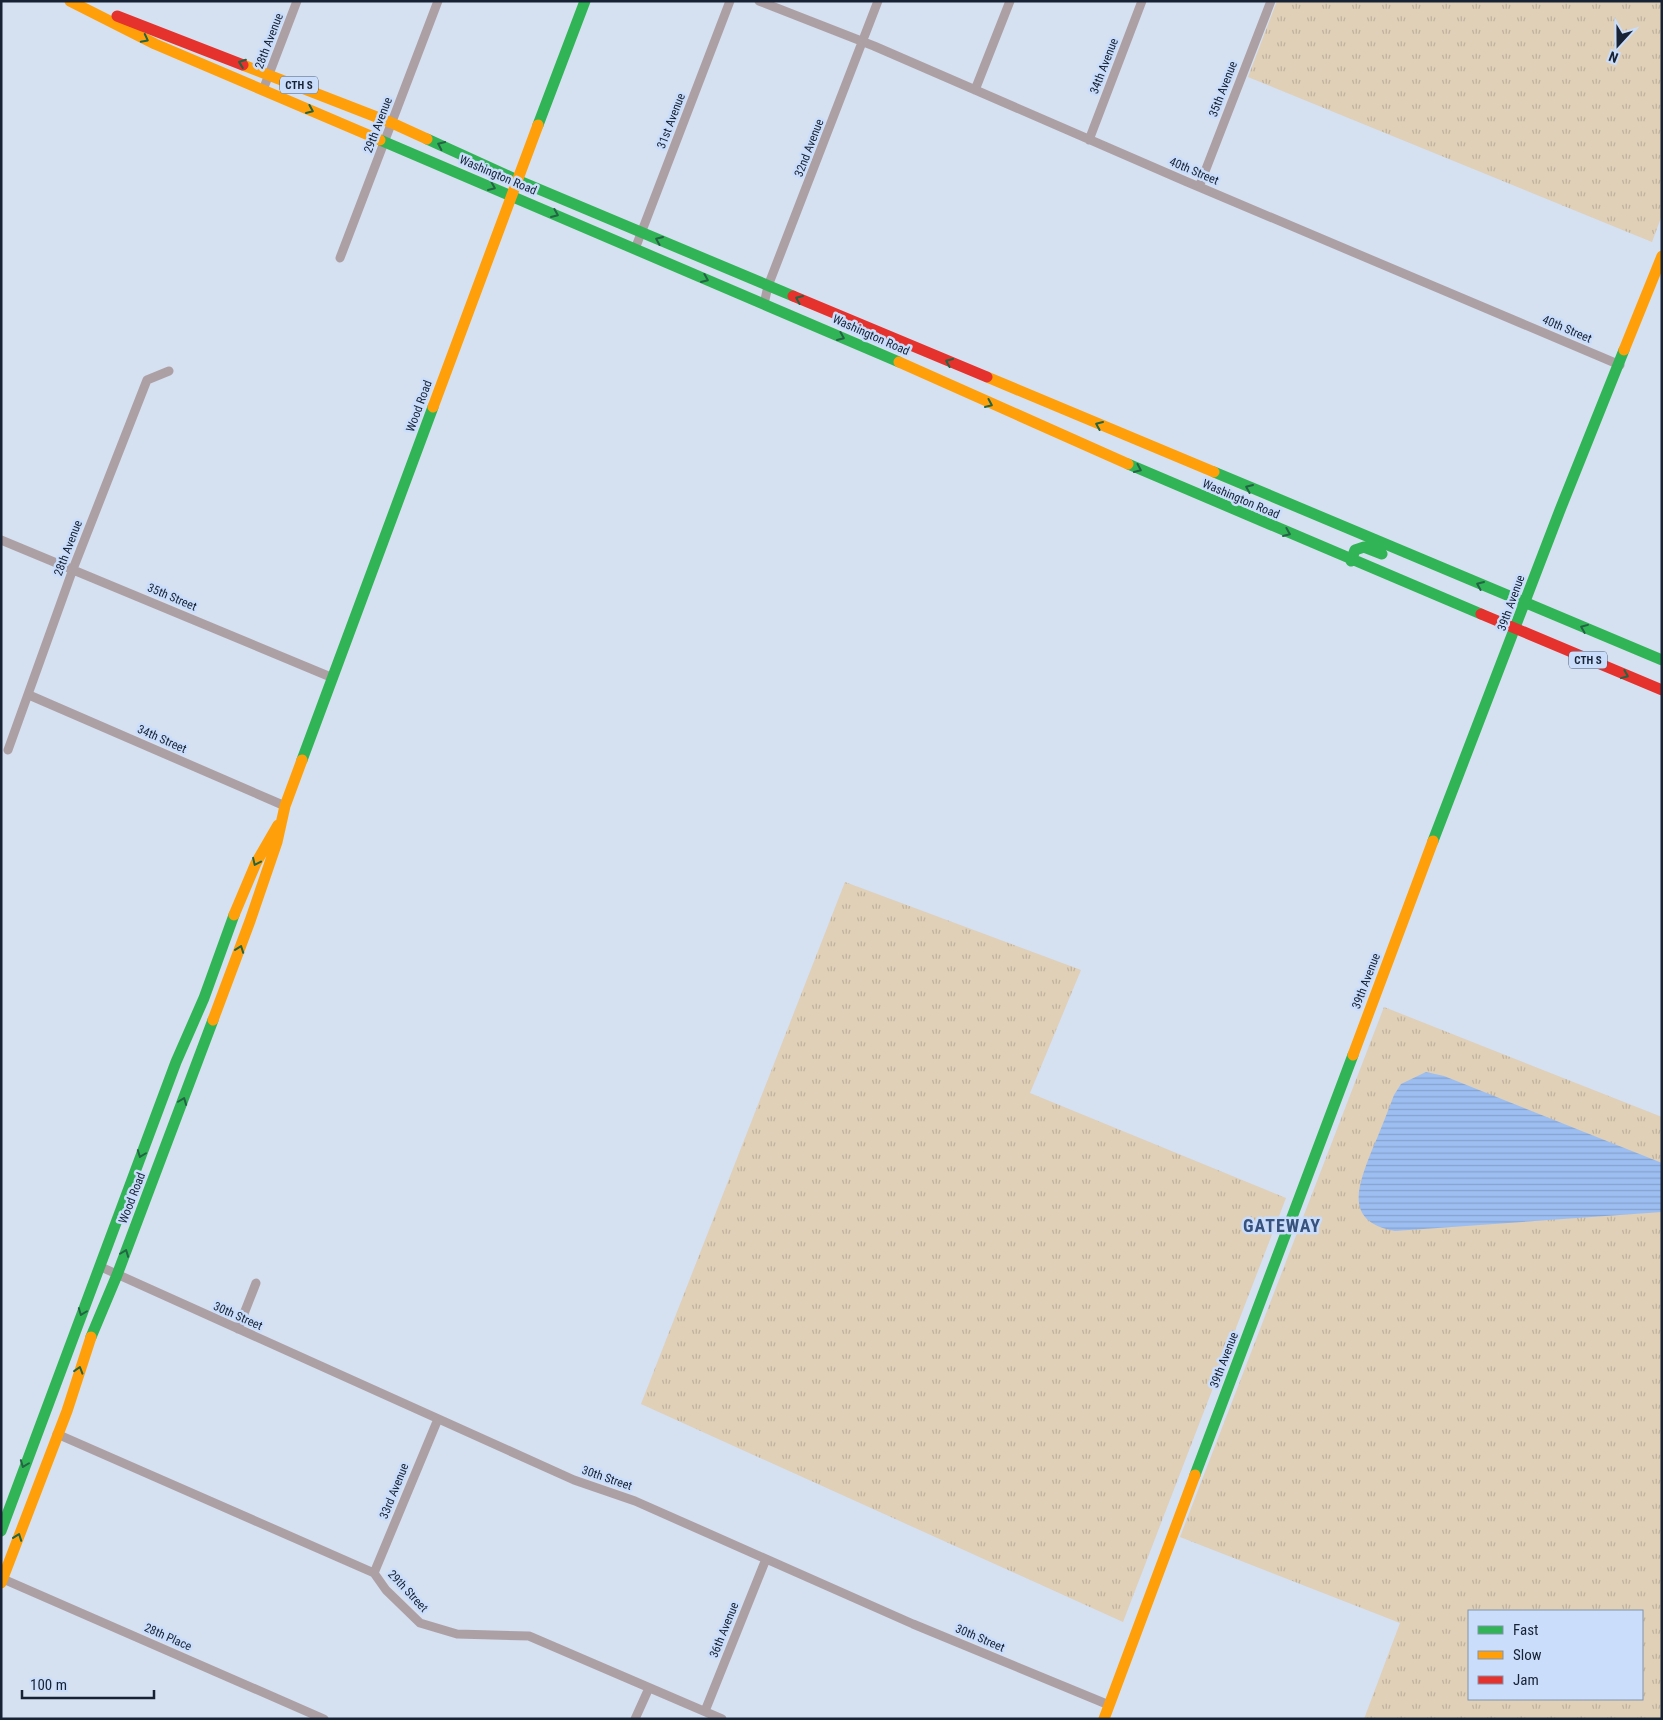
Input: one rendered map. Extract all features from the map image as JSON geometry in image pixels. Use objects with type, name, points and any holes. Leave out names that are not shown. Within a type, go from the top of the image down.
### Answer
[{"type":"main road","name":"Washington Road","points":[[70,1],[155,44],[511,194],[821,328],[1116,460],[1515,630],[1662,690]]},
{"type":"main road","name":"Washington Road","points":[[76,1],[270,74],[392,123],[517,180],[1524,604],[1662,660]]},
{"type":"main road","name":"Wood Road","points":[[2,1580],[57,1434],[90,1339],[117,1275],[250,921],[277,842],[280,820],[285,806],[511,194],[585,1]]},
{"type":"main road","name":"39th Avenue","points":[[1104,1719],[1392,950],[1524,604],[1662,256]]},
{"type":"main road","points":[[821,328],[827,310]]},
{"type":"main road","points":[[1351,560],[1355,550],[1364,547],[1407,564],[1431,564]]},
{"type":"main road","name":"Wood Road","points":[[1,1531],[25,1462],[101,1267],[176,1062],[208,990],[224,940],[253,869],[265,843],[280,820]]},
{"type":"street","name":"28th Avenue","points":[[263,90],[298,1]]},
{"type":"street","name":"29th Avenue","points":[[340,258],[438,1]]},
{"type":"street","name":"31st Avenue","points":[[635,249],[730,1]]},
{"type":"street","name":"40th Street","points":[[759,1],[863,42],[1199,187],[1620,365]]},
{"type":"street","name":"32nd Avenue","points":[[764,304],[768,286],[878,1]]},
{"type":"street","points":[[975,90],[1010,1]]},
{"type":"street","name":"34th Avenue","points":[[1089,140],[1142,1]]},
{"type":"street","name":"35th Avenue","points":[[1199,187],[1271,1]]},
{"type":"street","name":"28th Avenue","points":[[8,750],[73,569],[147,380],[169,371]]},
{"type":"street","name":"35th Street","points":[[1,540],[333,678]]},
{"type":"street","name":"34th Street","points":[[29,695],[285,806]]},
{"type":"street","name":"30th Street","points":[[101,1267],[574,1480],[635,1501],[913,1624],[1109,1705]]},
{"type":"street","points":[[238,1329],[256,1283]]},
{"type":"street","name":"33rd Avenue","points":[[374,1573],[438,1419]]},
{"type":"street","name":"29th Street","points":[[57,1434],[374,1573],[386,1590],[420,1623],[458,1634],[529,1636],[722,1719]]},
{"type":"street","name":"36th Avenue","points":[[705,1711],[766,1558]]},
{"type":"street","name":"28th Place","points":[[2,1580],[324,1719]]},
{"type":"street","points":[[636,1719],[648,1688]]},
{"type":"green space","points":[[1277,1],[1662,1],[1662,215],[1652,242],[1248,77]]},
{"type":"green space","points":[[845,882],[1081,970],[1030,1093],[1286,1198],[1123,1622],[641,1404]]},
{"type":"green space","points":[[1384,1007],[1662,1117],[1662,1719],[1364,1719],[1400,1623],[1180,1537]]},
{"type":"water","points":[[1426,1072],[1444,1076],[1662,1163],[1662,1212],[1395,1231],[1368,1220],[1361,1211],[1359,1189],[1372,1150],[1394,1095],[1401,1084]]},
{"type":"traffic: fast","points":[[538,125],[585,1]]},
{"type":"traffic: fast","points":[[427,139],[517,180],[793,296]]},
{"type":"traffic: fast","points":[[380,140],[899,362]]},
{"type":"traffic: fast","points":[[1433,841],[1560,510],[1624,350]]},
{"type":"traffic: fast","points":[[302,760],[433,407]]},
{"type":"traffic: fast","points":[[1128,464],[1481,614]]},
{"type":"traffic: fast","points":[[1214,472],[1662,660]]},
{"type":"traffic: fast","points":[[1351,561],[1355,550],[1364,547],[1382,554]]},
{"type":"traffic: fast","points":[[1,1531],[176,1062],[204,998],[234,915]]},
{"type":"traffic: fast","points":[[91,1337],[117,1275],[213,1020]]},
{"type":"traffic: fast","points":[[1195,1475],[1353,1055]]},
{"type":"traffic: slow","points":[[70,1],[155,44],[380,140]]},
{"type":"traffic: slow","points":[[243,65],[392,123],[427,139]]},
{"type":"traffic: slow","points":[[433,407],[538,125]]},
{"type":"traffic: slow","points":[[1624,350],[1662,256]]},
{"type":"traffic: slow","points":[[899,362],[1128,464]]},
{"type":"traffic: slow","points":[[987,377],[1214,472]]},
{"type":"traffic: slow","points":[[213,1020],[250,921],[277,842],[285,806],[302,760]]},
{"type":"traffic: slow","points":[[234,915],[256,863],[278,825]]},
{"type":"traffic: slow","points":[[1353,1055],[1433,841]]},
{"type":"traffic: slow","points":[[1,1583],[67,1411],[91,1337]]},
{"type":"traffic: slow","points":[[1104,1719],[1195,1475]]},
{"type":"traffic: jam","points":[[117,16],[243,65]]},
{"type":"traffic: jam","points":[[793,296],[987,377]]},
{"type":"traffic: jam","points":[[1481,614],[1662,690]]},
{"type":"district","name":"GATEWAY","points":[[1282,1226]]}]
